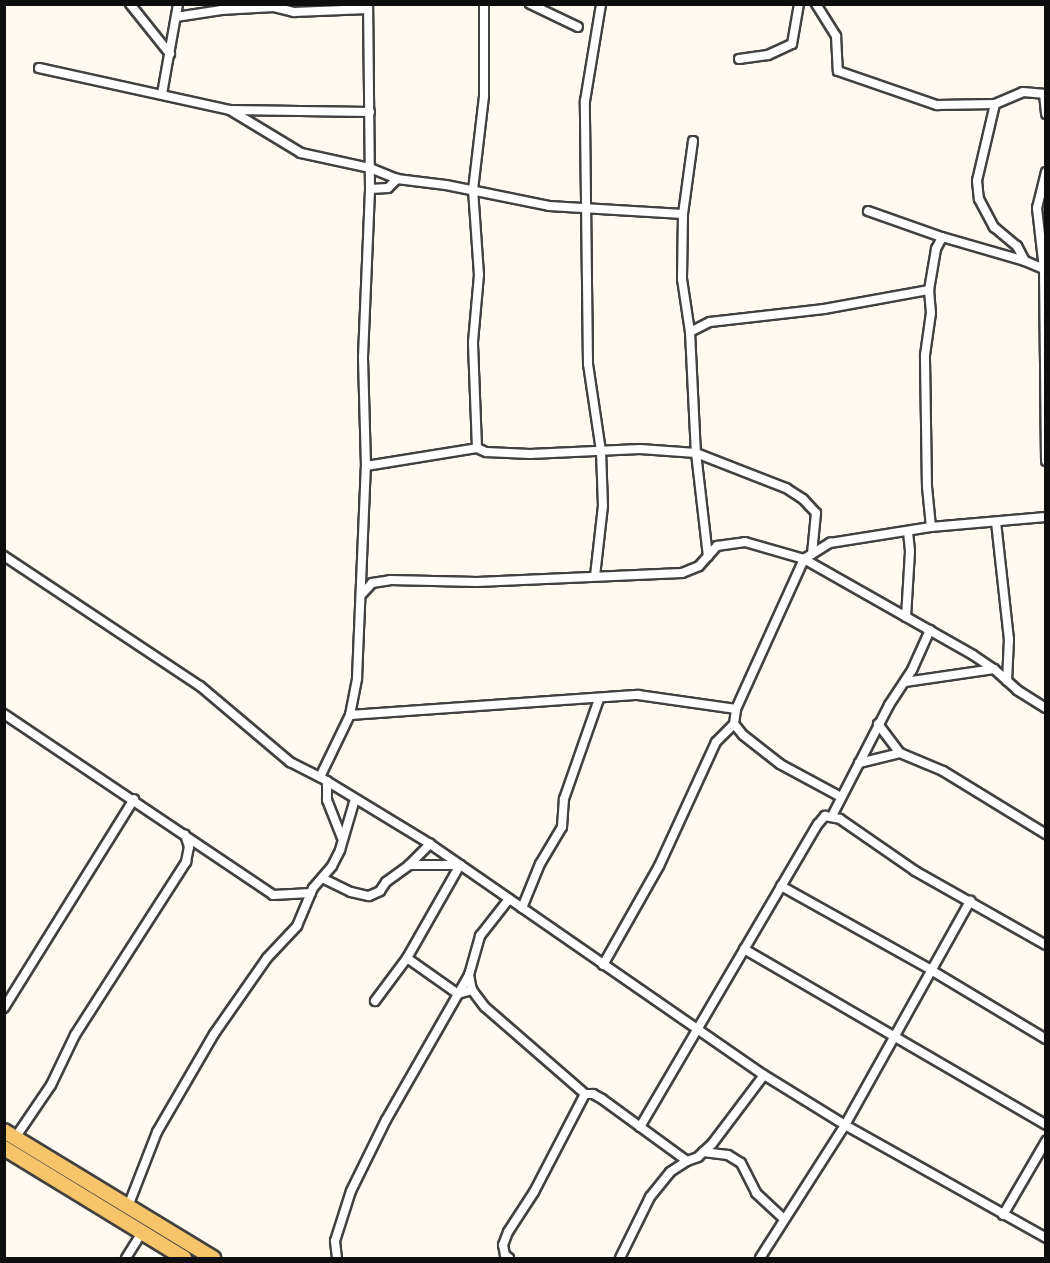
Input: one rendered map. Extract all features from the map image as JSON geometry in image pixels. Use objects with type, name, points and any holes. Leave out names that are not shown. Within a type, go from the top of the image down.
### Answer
[{"type":"main road","points":[[10,1134],[213,1258]]},
{"type":"main road","points":[[4,1148],[141,1234],[184,1258]]},
{"type":"street","points":[[130,4],[170,54]]},
{"type":"street","points":[[162,93],[178,4]]},
{"type":"street","points":[[477,448],[473,342],[479,275],[473,190],[484,96],[483,4]]},
{"type":"street","points":[[530,4],[578,27]]},
{"type":"street","points":[[595,576],[603,506],[601,451],[588,364],[585,101],[601,4]]},
{"type":"street","points":[[739,59],[768,55],[792,44],[799,4]]},
{"type":"street","points":[[816,4],[836,36],[838,71],[937,105],[995,104],[1023,92],[1040,91],[1045,94],[1046,114]]},
{"type":"street","points":[[176,17],[222,10],[274,6],[294,12],[368,7],[370,189],[363,357],[366,466],[357,678],[350,715],[323,779],[327,800],[343,839]]},
{"type":"street","points":[[39,68],[162,93],[230,110],[370,112]]},
{"type":"street","points":[[995,104],[977,182],[979,199],[994,227],[1017,246],[1025,261]]},
{"type":"street","points":[[230,110],[301,153],[370,168],[397,179],[473,190],[549,206],[683,214]]},
{"type":"street","points":[[693,141],[683,214],[682,279],[690,332],[696,453],[708,556]]},
{"type":"street","points":[[1046,172],[1037,208],[1045,270],[1046,461]]},
{"type":"street","points":[[370,189],[388,188],[397,179]]},
{"type":"street","points":[[868,211],[942,237],[1025,261],[1045,270]]},
{"type":"street","points":[[932,527],[927,487],[925,355],[932,312],[929,290],[936,249],[942,237]]},
{"type":"street","points":[[690,332],[710,322],[824,309],[929,290]]},
{"type":"street","points":[[366,466],[477,448],[530,454],[640,449],[696,453],[786,488],[803,499],[816,513],[812,554]]},
{"type":"street","points":[[603,964],[659,866],[716,742],[734,724],[736,709],[804,559],[830,543],[932,527],[1046,517]]},
{"type":"street","points":[[996,522],[1009,639],[1007,681]]},
{"type":"street","points":[[906,617],[910,551],[908,532]]},
{"type":"street","points":[[361,595],[372,583],[390,580],[477,582],[682,573],[699,566],[717,546],[745,542],[804,559],[994,669],[1007,681],[1046,708]]},
{"type":"street","points":[[4,556],[200,686],[290,762],[323,779],[430,844],[764,1075],[845,1125],[1046,1238]]},
{"type":"street","points":[[832,816],[878,724],[905,682],[930,630]]},
{"type":"street","points":[[905,682],[994,669]]},
{"type":"street","points":[[350,715],[638,695],[736,709]]},
{"type":"street","points":[[522,908],[540,864],[562,827],[564,799],[599,699]]},
{"type":"street","points":[[4,714],[134,799],[273,895],[311,893]]},
{"type":"street","points":[[734,724],[742,735],[780,764],[841,797]]},
{"type":"street","points":[[878,724],[900,753],[943,771],[1046,834]]},
{"type":"street","points":[[859,763],[900,753]]},
{"type":"street","points":[[4,1008],[134,799]]},
{"type":"street","points":[[119,1220],[129,1207],[157,1132],[214,1034],[267,958],[297,926],[311,893],[340,850],[355,799]]},
{"type":"street","points":[[640,1127],[781,886],[825,816],[832,816],[915,871],[1046,945]]},
{"type":"street","points":[[10,1134],[51,1085],[75,1035],[186,862],[189,847],[185,834]]},
{"type":"street","points":[[322,878],[351,892],[369,896],[380,891],[386,882],[409,866],[430,844]]},
{"type":"street","points":[[409,866],[460,865]]},
{"type":"street","points":[[375,1001],[407,958],[460,865]]},
{"type":"street","points":[[781,886],[931,970],[1046,1039]]},
{"type":"street","points":[[338,1258],[338,1231],[351,1191],[386,1120],[469,975],[480,936],[508,899]]},
{"type":"street","points":[[759,1258],[845,1125],[970,901]]},
{"type":"street","points":[[744,949],[896,1035],[1046,1125]]},
{"type":"street","points":[[407,958],[458,993],[472,990]]},
{"type":"street","points":[[469,975],[472,990],[500,1021],[544,1056],[557,1072],[585,1094],[593,1094],[602,1098],[687,1161]]},
{"type":"street","points":[[620,1258],[650,1197],[670,1172],[712,1144],[764,1075]]},
{"type":"street","points":[[509,1258],[505,1255],[503,1245],[508,1232],[534,1192],[585,1094]]},
{"type":"street","points":[[1035,1118],[1046,1117]]},
{"type":"street","points":[[1003,1215],[1046,1141]]},
{"type":"street","points":[[703,1152],[728,1155],[741,1163],[756,1193],[784,1220]]},
{"type":"street","points":[[126,1258],[141,1234]]}]
